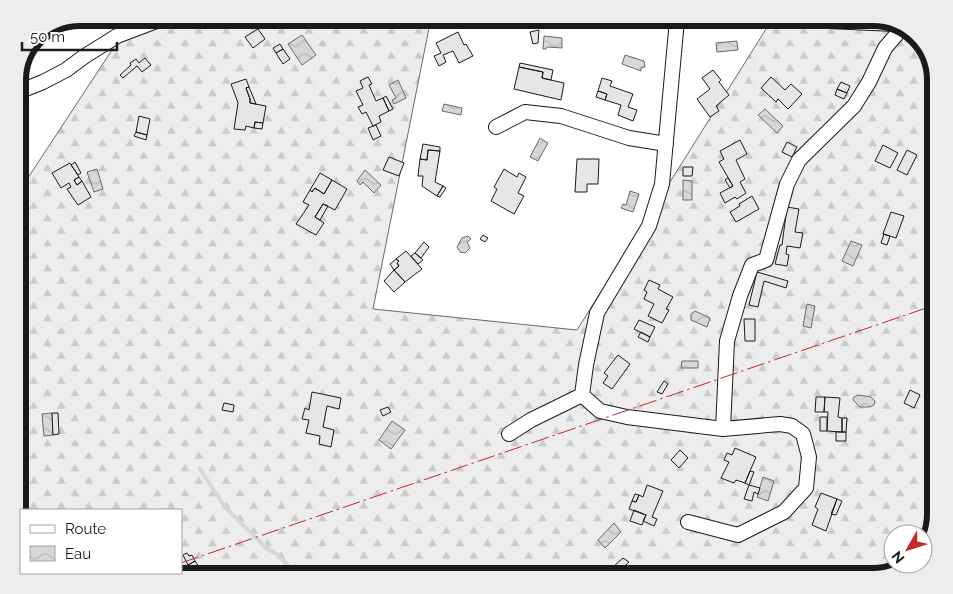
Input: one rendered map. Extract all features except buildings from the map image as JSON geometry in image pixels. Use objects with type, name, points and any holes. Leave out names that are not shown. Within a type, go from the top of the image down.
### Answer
[{"type":"street","points":[[26,89],[66,70],[117,36],[144,26]]},
{"type":"street","points":[[582,395],[597,313],[649,226],[662,184],[676,26]]},
{"type":"street","points":[[722,429],[727,341],[740,296],[752,265],[766,260],[787,184],[799,160],[854,106],[869,82],[885,48],[898,33]]},
{"type":"street","points":[[496,127],[525,112],[560,116],[629,138],[666,144]]},
{"type":"street","points":[[582,395],[600,412],[627,417],[722,429],[780,424],[792,426],[803,434],[808,457],[806,488],[784,512],[738,535],[688,522]]},
{"type":"street","points":[[509,434],[531,420],[582,395]]},
{"type":"green space","points":[[128,26],[429,26],[373,309],[577,330],[768,26],[873,26],[887,28],[906,37],[916,47],[923,60],[927,77],[927,514],[926,524],[883,524],[883,567],[182,568],[182,509],[26,509],[26,181]]},
{"type":"water","points":[[302,35],[316,55],[302,65],[288,44]]},
{"type":"water","points":[[544,36],[562,38],[562,48],[547,47],[543,49]]},
{"type":"water","points":[[737,41],[738,50],[717,52],[716,43]]},
{"type":"water","points":[[625,55],[644,61],[645,67],[641,68],[641,71],[622,64]]},
{"type":"water","points":[[398,80],[406,98],[394,104],[392,100],[396,98],[389,85]]},
{"type":"water","points":[[444,104],[462,108],[461,115],[442,111]]},
{"type":"water","points":[[765,109],[783,126],[777,133],[758,115]]},
{"type":"water","points":[[540,138],[548,143],[538,161],[530,157]]},
{"type":"water","points":[[97,169],[103,189],[94,192],[87,172]]},
{"type":"water","points":[[365,170],[381,185],[374,193],[363,182],[360,185],[357,181]]},
{"type":"water","points":[[683,180],[692,181],[692,200],[683,200]]},
{"type":"water","points":[[630,191],[639,194],[633,212],[621,208],[623,204],[626,205]]},
{"type":"water","points":[[468,236],[471,239],[467,242],[470,248],[465,253],[460,252],[457,247],[462,238]]},
{"type":"water","points":[[851,241],[862,245],[853,266],[842,261]]},
{"type":"water","points":[[807,304],[815,306],[811,328],[803,326]]},
{"type":"water","points":[[695,311],[710,318],[707,327],[691,320],[691,314]]},
{"type":"water","points":[[682,361],[698,361],[698,368],[681,368]]},
{"type":"water","points":[[858,395],[871,397],[875,401],[874,405],[860,407],[853,400]]},
{"type":"water","points":[[52,413],[53,435],[44,436],[42,414]]},
{"type":"water","points":[[392,421],[405,430],[391,449],[379,440]]},
{"type":"water","points":[[763,477],[774,481],[768,501],[757,497]]},
{"type":"water","points":[[614,523],[621,532],[605,548],[598,540]]},
{"type":"waterway","points":[[200,469],[225,507],[265,547],[278,555],[290,568]]},
{"type":"power","points":[[182,563],[927,308]]}]
